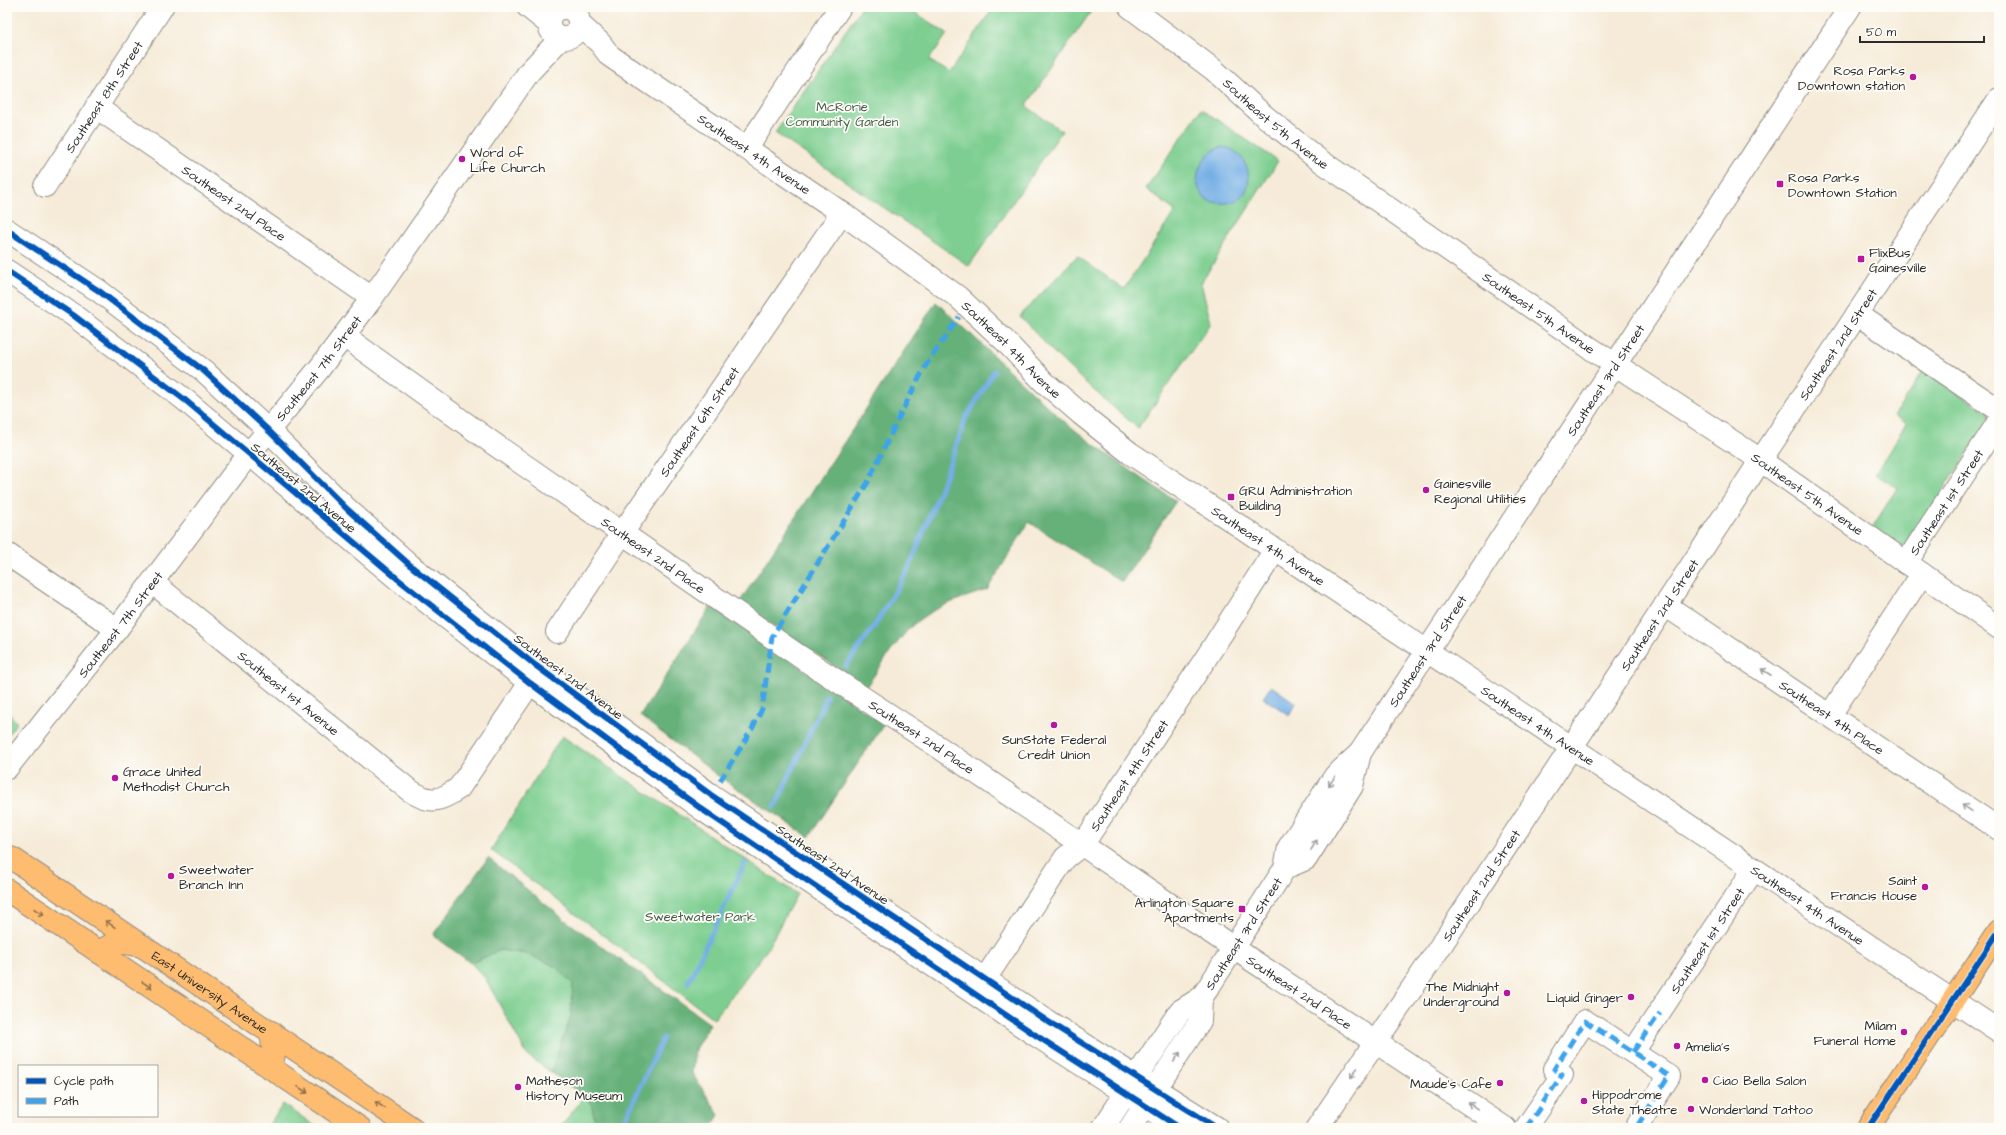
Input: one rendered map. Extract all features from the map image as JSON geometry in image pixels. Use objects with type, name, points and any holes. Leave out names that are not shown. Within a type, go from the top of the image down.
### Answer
[{"type":"main road","name":"East University Avenue","points":[[7,857],[13,859],[412,1128]]},
{"type":"main road","points":[[7,890],[360,1128]]},
{"type":"main road","points":[[1868,1128],[1999,931]]},
{"type":"main road","points":[[99,952],[109,945],[119,942],[143,946]]},
{"type":"main road","points":[[271,1032],[274,1054],[271,1068]]},
{"type":"street","name":"Southeast 8th Street","points":[[45,186],[162,7]]},
{"type":"street","name":"Southeast 4th Avenue","points":[[528,7],[563,19],[583,49],[610,56],[842,213],[958,297],[1005,341],[1044,382],[1081,414],[1130,452],[1999,1031]]},
{"type":"street","points":[[747,148],[840,7]]},
{"type":"street","name":"Southeast 5th Avenue","points":[[1130,7],[1214,70],[1262,114],[1315,157],[1615,364],[1761,461],[1999,628]]},
{"type":"street","name":"Southeast 3rd Street","points":[[1103,1128],[1180,1011],[1201,998],[1285,868],[1306,859],[1352,786],[1360,753],[1850,7]]},
{"type":"street","name":"Southeast 7th Street","points":[[7,768],[117,629],[248,455],[269,431],[344,336],[529,72],[563,19]]},
{"type":"street","name":"Southeast 2nd Street","points":[[1317,1128],[1761,461],[1999,99]]},
{"type":"street","name":"Southeast 2nd Place","points":[[96,107],[372,298]]},
{"type":"street","name":"Southeast 6th Street","points":[[557,632],[623,532],[842,213]]},
{"type":"street","name":"Southeast 2nd Avenue","points":[[7,230],[99,291],[181,352],[269,431],[347,509],[533,674]]},
{"type":"street","name":"Southeast 2nd Avenue","points":[[7,271],[73,315],[179,395],[248,455],[399,580],[533,674],[711,795],[852,900],[1042,1029],[1150,1097],[1180,1128]]},
{"type":"street","points":[[1857,314],[1999,410]]},
{"type":"street","name":"Southeast 2nd Place","points":[[344,336],[799,656],[1083,844],[1505,1128]]},
{"type":"street","name":"Southeast 1st Street","points":[[1830,715],[1999,421]]},
{"type":"street","name":"Southeast 4th Street","points":[[980,986],[1065,858],[1083,844],[1206,658],[1275,550]]},
{"type":"street","points":[[7,554],[117,629]]},
{"type":"street","name":"Southeast 1st Avenue","points":[[152,582],[409,790],[418,797],[428,800],[436,801],[459,788],[533,674]]},
{"type":"street","name":"Southeast 4th Place","points":[[1664,605],[1999,829]]},
{"type":"street","name":"Southeast 1st Street","points":[[1633,1052],[1754,869]]},
{"type":"street","name":"Southeast 3rd Street","points":[[1130,1128],[1200,1021],[1201,998]]},
{"type":"street","points":[[1526,1128],[1562,1075],[1554,1069],[1585,1021],[1669,1076],[1636,1128]]},
{"type":"street","points":[[1150,1097],[1216,1128]]},
{"type":"green space","name":"McRorie Community Garden","points":[[862,7],[907,7],[947,34],[929,60],[949,73],[994,7],[1094,7],[1026,106],[1062,131],[969,266],[775,133]]},
{"type":"green space","points":[[1201,109],[1278,161],[1201,283],[1211,323],[1138,428],[1077,375],[1020,316],[1077,256],[1124,289],[1175,211],[1146,189]]},
{"type":"green space","points":[[936,302],[1032,393],[1078,433],[1176,501],[1122,582],[1029,522],[987,590],[965,597],[933,611],[914,624],[895,645],[866,687],[739,603]]},
{"type":"green space","points":[[1923,371],[1989,413],[1989,419],[1909,544],[1902,547],[1872,528],[1897,488],[1875,474],[1906,424],[1894,416]]},
{"type":"green space","points":[[711,606],[884,724],[809,837],[717,775],[640,716]]},
{"type":"green space","points":[[7,711],[17,723],[7,735]]},
{"type":"green space","name":"Sweetwater Park","points":[[562,736],[797,894],[766,951],[714,1019],[491,850]]},
{"type":"green space","points":[[488,858],[565,920],[710,1024],[695,1049],[692,1073],[719,1115],[711,1128],[592,1128],[595,1120],[591,1102],[551,1072],[571,1016],[573,984],[555,966],[527,954],[500,950],[471,963],[433,935]]},
{"type":"green space","points":[[500,950],[527,954],[555,966],[573,984],[571,1016],[551,1072],[527,1055],[485,978],[471,963]]},
{"type":"green space","points":[[584,1097],[591,1102],[595,1120],[592,1128],[560,1128]]},
{"type":"green space","points":[[283,1104],[318,1128],[267,1128]]},
{"type":"water","points":[[1223,147],[1233,150],[1241,156],[1246,165],[1248,184],[1245,193],[1238,200],[1228,203],[1217,203],[1206,200],[1199,190],[1197,180],[1203,161],[1212,151]]},
{"type":"water","points":[[1271,686],[1296,703],[1289,715],[1263,698]]},
{"type":"waterway","points":[[846,666],[875,625],[908,570],[941,488],[966,418],[994,371]]},
{"type":"waterway","points":[[775,807],[827,696]]},
{"type":"waterway","points":[[688,983],[745,863]]},
{"type":"waterway","points":[[621,1128],[663,1038]]},
{"type":"marked path","points":[[720,781],[752,729],[762,709],[772,637],[868,482],[926,365],[959,317]]},
{"type":"marked path","points":[[1633,1052],[1660,1013]]},
{"type":"marked path","points":[[1557,1071],[1554,1069],[1585,1021],[1669,1076],[1636,1128]]},
{"type":"marked path","points":[[1526,1128],[1562,1075],[1560,1073]]},
{"type":"cycle path","points":[[7,230],[99,291],[204,371],[269,431],[347,509],[411,566],[535,665],[711,795],[1047,1021],[1217,1128]]},
{"type":"cycle path","points":[[7,271],[73,315],[185,400],[399,580],[530,683],[623,752],[703,810],[1037,1036],[1180,1128]]},
{"type":"cycle path","points":[[1868,1128],[1999,931]]},
{"type":"place","name":"Rosa Parks Downtown station","points":[[1913,77]]},
{"type":"place","name":"Word of Life Church","points":[[462,159]]},
{"type":"place","name":"Rosa Parks Downtown Station","points":[[1780,184]]},
{"type":"place","name":"FlixBus Gainesville","points":[[1861,259]]},
{"type":"place","name":"Gainesville Regional Utilities","points":[[1426,490]]},
{"type":"place","name":"GRU Administration Building","points":[[1231,497]]},
{"type":"place","name":"SunState Federal Credit Union","points":[[1054,725]]},
{"type":"place","name":"Grace United Methodist Church","points":[[115,778]]},
{"type":"place","name":"Sweetwater Branch Inn","points":[[171,876]]},
{"type":"place","name":"Saint Francis House","points":[[1925,887]]},
{"type":"place","name":"Arlington Square Apartments","points":[[1242,909]]},
{"type":"place","name":"The Midnight Underground","points":[[1507,993]]},
{"type":"place","name":"Liquid Ginger","points":[[1631,997]]},
{"type":"place","name":"Milam Funeral Home","points":[[1904,1032]]},
{"type":"place","name":"Amelia’s","points":[[1677,1046]]},
{"type":"place","name":"Ciao Bella Salon","points":[[1705,1080]]},
{"type":"place","name":"Maude's Cafe","points":[[1500,1083]]},
{"type":"place","name":"Matheson History Museum","points":[[518,1087]]},
{"type":"place","name":"Hippodrome State Theatre","points":[[1584,1101]]},
{"type":"place","name":"Wonderland Tattoo","points":[[1691,1109]]}]
